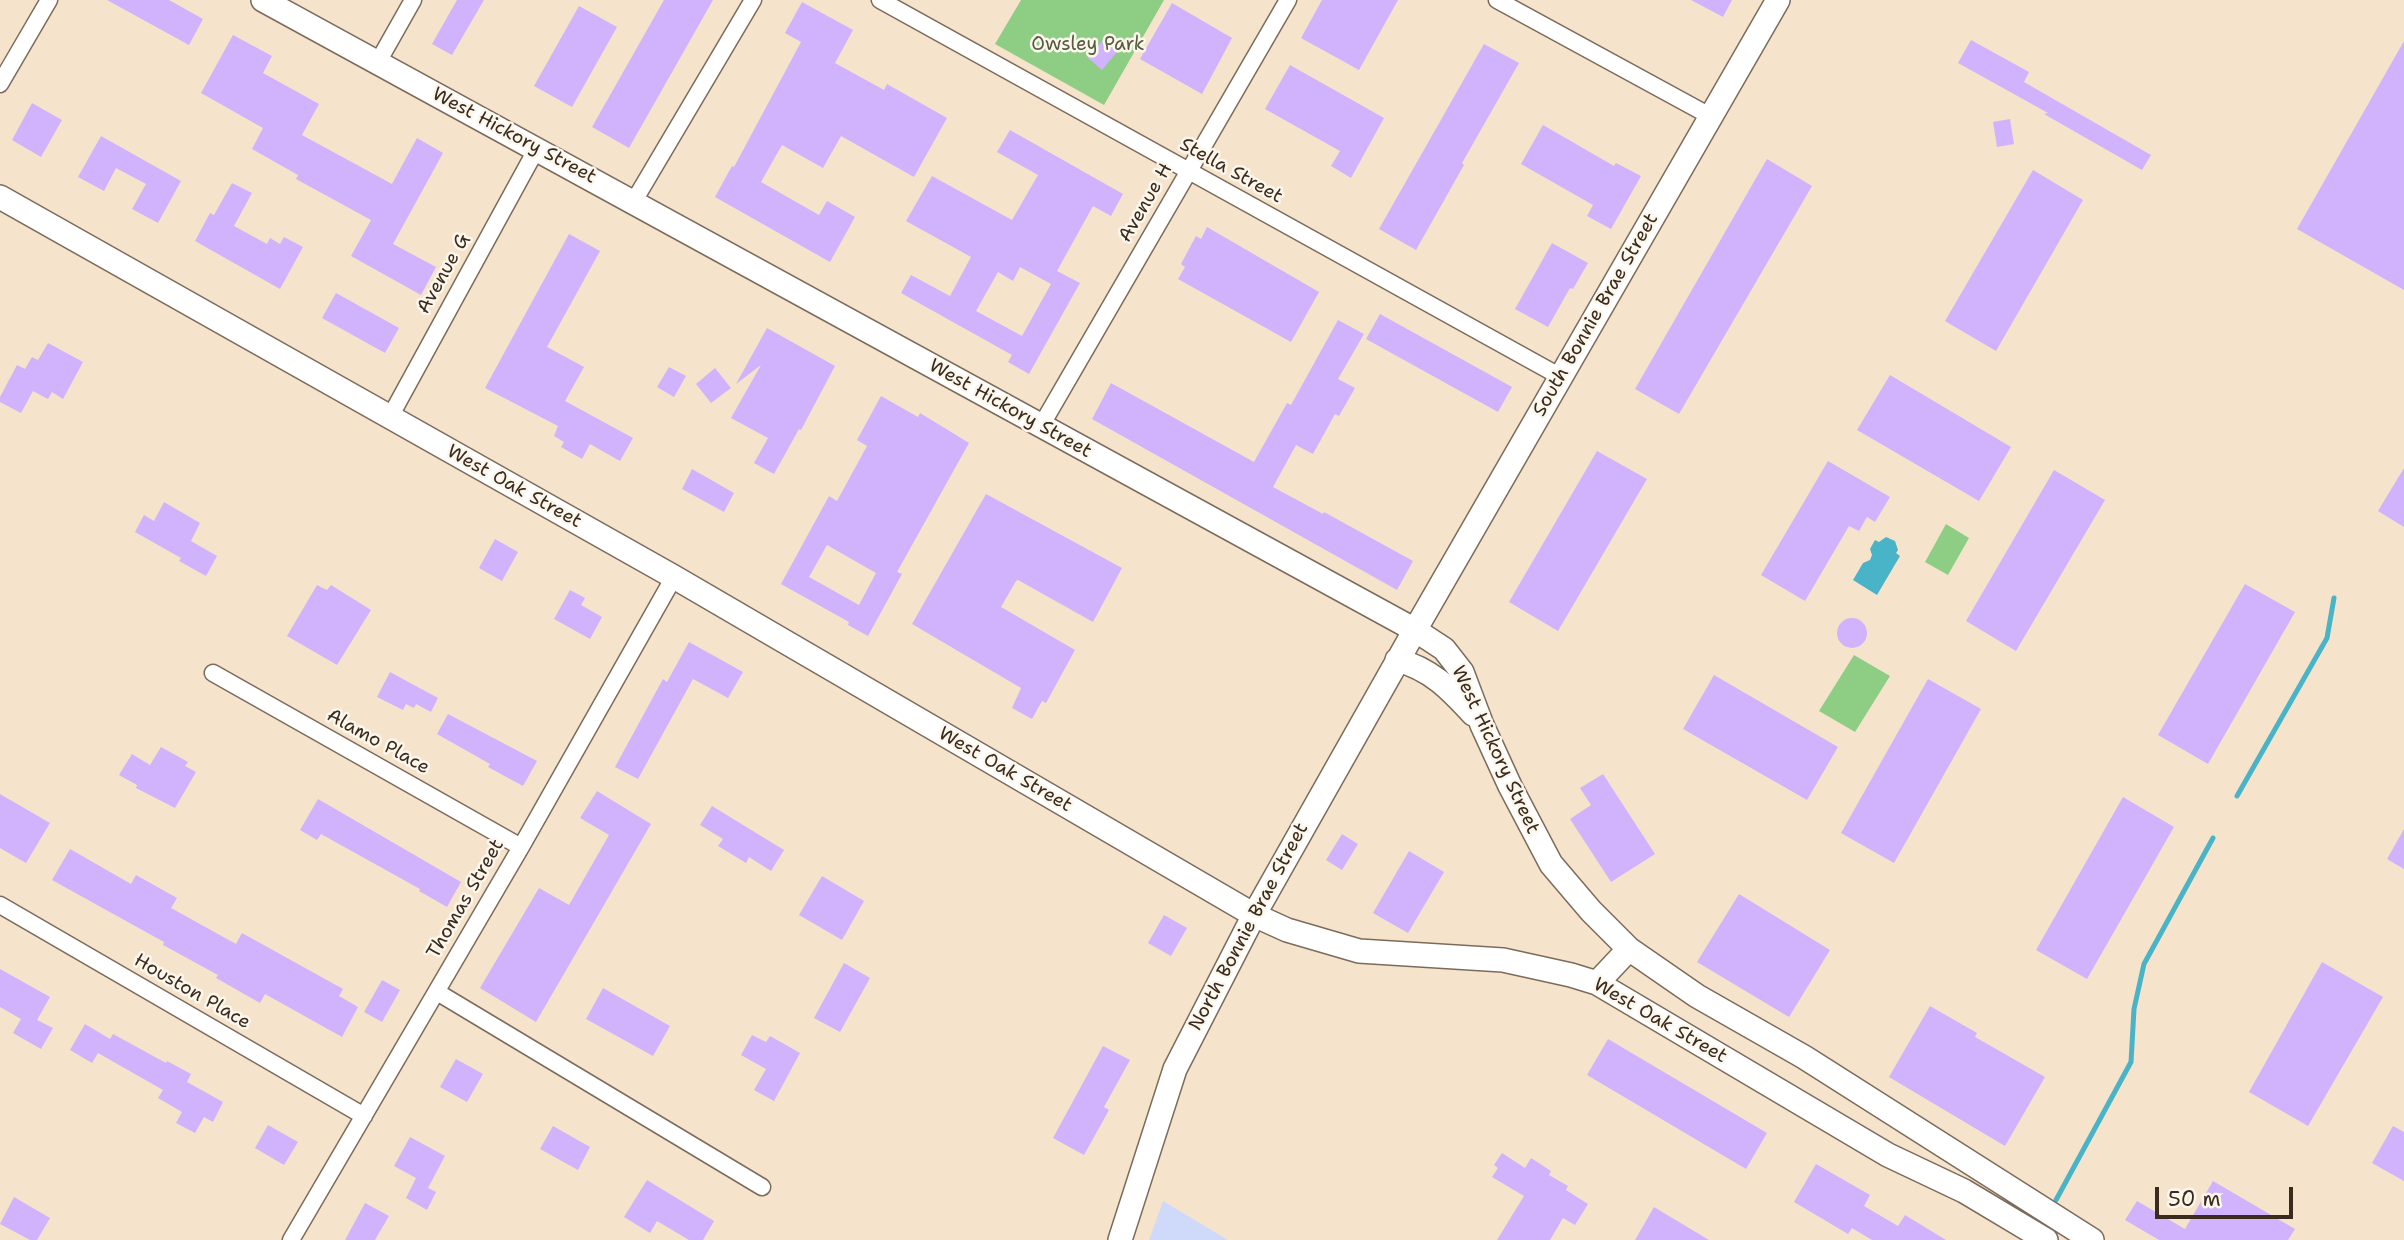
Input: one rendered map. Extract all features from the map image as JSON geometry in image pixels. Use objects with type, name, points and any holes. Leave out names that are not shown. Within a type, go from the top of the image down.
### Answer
[{"type":"main road","name":"West Hickory Street","points":[[264,0],[1415,630],[1444,649],[1462,672],[1482,725],[1517,802],[1551,864],[1591,911],[1629,949]]},
{"type":"main road","name":"South Bonnie Brae Street","points":[[1415,630],[1778,0]]},
{"type":"main road","name":"West Oak Street","points":[[0,197],[674,577],[1254,915],[1287,930],[1359,951],[1503,960],[1597,983],[1888,1155],[1964,1191],[2046,1240]]},
{"type":"main road","name":"North Bonnie Brae Street","points":[[1120,1240],[1175,1069],[1254,915],[1415,630]]},
{"type":"main road","points":[[1397,660],[1436,676],[1482,725]]},
{"type":"main road","points":[[1597,983],[1629,949],[1697,996],[1804,1057],[2092,1240]]},
{"type":"street","points":[[0,84],[49,0]]},
{"type":"street","points":[[378,62],[413,0]]},
{"type":"street","points":[[634,201],[753,0]]},
{"type":"street","name":"Stella Street","points":[[880,0],[1561,377]]},
{"type":"street","name":"Avenue H","points":[[1041,426],[1288,0]]},
{"type":"street","points":[[1497,0],[1710,116]]},
{"type":"street","name":"Avenue G","points":[[390,417],[536,150]]},
{"type":"street","name":"Thomas Street","points":[[290,1240],[521,847],[674,577]]},
{"type":"street","name":"Alamo Place","points":[[214,673],[521,847]]},
{"type":"street","name":"Houston Place","points":[[0,905],[364,1116]]},
{"type":"street","points":[[437,992],[762,1187]]},
{"type":"shaded area","points":[[1163,1201],[1228,1240],[1149,1240]]},
{"type":"green space","name":"Owsley Park","points":[[1021,0],[1164,0],[1104,105],[995,44]]},
{"type":"green space","points":[[1946,524],[1969,538],[1948,575],[1925,562]]},
{"type":"green space","points":[[1854,655],[1890,676],[1855,732],[1819,711]]},
{"type":"water","points":[[1886,537],[1895,541],[1898,550],[1896,553],[1900,556],[1877,595],[1853,580],[1863,563],[1870,560],[1870,549],[1875,540],[1879,542]]},
{"type":"building","points":[[107,0],[169,0],[203,19],[189,45]]},
{"type":"building","points":[[457,0],[484,0],[452,55],[432,44]]},
{"type":"building","points":[[664,0],[713,0],[629,148],[592,127]]},
{"type":"building","points":[[1322,0],[1398,0],[1359,70],[1301,38]]},
{"type":"building","points":[[1691,0],[1732,0],[1723,17]]},
{"type":"building","points":[[802,2],[853,30],[835,63],[884,90],[887,84],[947,118],[914,177],[841,136],[823,168],[782,145],[761,182],[819,215],[827,201],[855,217],[830,262],[715,197],[801,42],[785,33]]},
{"type":"building","points":[[1172,3],[1232,38],[1202,94],[1140,59]]},
{"type":"building","points":[[579,6],[617,27],[572,107],[534,86]]},
{"type":"building","points":[[1108,34],[1122,46],[1102,70],[1088,58]]},
{"type":"building","points":[[233,35],[272,56],[263,73],[319,104],[302,135],[392,184],[417,138],[443,153],[393,244],[436,267],[421,295],[351,256],[371,220],[296,179],[298,175],[252,149],[263,128],[201,93]]},
{"type":"building","points":[[1971,40],[2029,72],[2024,82],[2151,155],[2142,170],[1958,63]]},
{"type":"building","points":[[2404,41],[2404,290],[2297,229]]},
{"type":"building","points":[[1484,44],[1519,63],[1416,250],[1379,229]]},
{"type":"building","points":[[1290,65],[1384,118],[1351,178],[1331,166],[1340,151],[1265,109]]},
{"type":"building","points":[[32,103],[62,120],[41,157],[12,140]]},
{"type":"building","points":[[2010,119],[2014,144],[1997,147],[1993,122]]},
{"type":"building","points":[[1543,125],[1614,166],[1616,163],[1641,176],[1611,229],[1587,216],[1593,205],[1521,164]]},
{"type":"building","points":[[1010,130],[1123,194],[1111,216],[1093,206],[1057,271],[1080,283],[1029,374],[1008,362],[1012,355],[901,293],[911,275],[950,296],[971,257],[906,221],[932,176],[1012,220],[1038,175],[997,152]],"holes":[[[1020,267],[1051,284],[1022,336],[976,311],[998,272],[1013,281]]]},
{"type":"building","points":[[101,136],[181,181],[158,223],[132,209],[146,184],[116,168],[104,191],[78,177]]},
{"type":"building","points":[[1767,159],[1812,186],[1679,414],[1635,389]]},
{"type":"building","points":[[2033,170],[2083,200],[1996,351],[1945,321]]},
{"type":"building","points":[[232,183],[252,193],[234,226],[267,244],[270,238],[280,244],[284,237],[303,247],[280,289],[195,241],[210,213],[214,215]]},
{"type":"building","points":[[1207,227],[1319,292],[1291,342],[1178,279],[1185,267],[1181,264],[1196,236],[1201,239]]},
{"type":"building","points":[[569,234],[600,251],[547,347],[584,367],[565,401],[633,438],[620,461],[590,444],[582,459],[561,447],[564,442],[554,436],[558,426],[485,388]]},
{"type":"building","points":[[1552,243],[1588,263],[1548,327],[1515,309]]},
{"type":"building","points":[[336,293],[399,328],[385,353],[322,318]]},
{"type":"building","points":[[1380,314],[1512,387],[1498,412],[1366,339]]},
{"type":"building","points":[[1338,320],[1364,334],[1338,379],[1355,388],[1339,416],[1335,414],[1313,454],[1296,445],[1273,487],[1413,561],[1397,590],[1092,419],[1111,383],[1254,462],[1287,403],[1291,405]]},
{"type":"building","points":[[767,328],[835,366],[774,474],[754,463],[768,438],[731,418],[761,365],[736,384]]},
{"type":"building","points":[[48,343],[83,362],[63,399],[52,392],[48,399],[33,391],[21,413],[0,402],[17,365],[25,369],[32,357],[38,360]]},
{"type":"building","points":[[669,367],[686,376],[674,397],[657,387]]},
{"type":"building","points":[[715,368],[731,388],[711,403],[696,384]]},
{"type":"building","points":[[1890,375],[2011,447],[1979,501],[1857,430]]},
{"type":"building","points":[[881,396],[918,417],[920,413],[969,443],[897,572],[902,574],[868,636],[848,625],[849,622],[781,584],[829,496],[837,501],[867,446],[857,440]],"holes":[[[827,545],[876,573],[859,605],[809,577]]]},
{"type":"building","points":[[1597,451],[1647,479],[1558,631],[1509,602]]},
{"type":"building","points":[[1828,461],[1890,497],[1875,522],[1867,517],[1859,531],[1849,526],[1805,601],[1761,575]]},
{"type":"building","points":[[2404,468],[2404,527],[2378,511]]},
{"type":"building","points":[[692,469],[734,493],[724,512],[682,489]]},
{"type":"building","points":[[2054,470],[2105,500],[2016,651],[1966,621]]},
{"type":"building","points":[[986,494],[1122,568],[1093,622],[1016,581],[1001,607],[1075,650],[1046,703],[1042,701],[1032,719],[1012,708],[1021,688],[912,624]]},
{"type":"building","points":[[164,502],[200,523],[191,541],[217,556],[206,576],[179,561],[181,558],[135,532],[144,515],[154,521]]},
{"type":"building","points":[[495,539],[518,552],[502,581],[479,568]]},
{"type":"building","points":[[2245,584],[2295,612],[2208,764],[2158,735]]},
{"type":"building","points":[[317,585],[327,590],[331,585],[371,610],[337,665],[287,636]]},
{"type":"building","points":[[570,590],[585,598],[581,605],[602,617],[590,639],[554,619]]},
{"type":"building","points":[[1852,618],[1863,622],[1867,633],[1863,644],[1852,648],[1841,644],[1837,633],[1841,622]]},
{"type":"building","points":[[689,642],[743,672],[728,698],[693,679],[638,779],[615,767],[663,679],[667,682]]},
{"type":"building","points":[[390,672],[438,698],[431,712],[416,704],[414,708],[406,704],[403,710],[377,697]]},
{"type":"building","points":[[1714,675],[1838,747],[1807,800],[1683,729]]},
{"type":"building","points":[[1928,679],[1981,709],[1894,863],[1841,833]]},
{"type":"building","points":[[448,714],[537,761],[523,786],[437,734]]},
{"type":"building","points":[[161,747],[188,762],[185,766],[196,772],[175,808],[136,788],[137,785],[119,775],[132,754],[150,765]]},
{"type":"building","points":[[1603,774],[1655,854],[1611,882],[1570,819],[1591,805],[1580,788]]},
{"type":"building","points":[[597,791],[651,824],[536,1022],[480,988],[539,888],[569,905],[609,835],[580,818]]},
{"type":"building","points":[[0,794],[50,823],[26,863],[0,848]]},
{"type":"building","points":[[2123,797],[2174,827],[2087,979],[2036,950]]},
{"type":"building","points":[[318,799],[461,882],[447,907],[321,834],[317,840],[300,830]]},
{"type":"building","points":[[712,806],[784,850],[771,871],[749,857],[746,863],[718,846],[723,839],[700,825]]},
{"type":"building","points":[[2404,829],[2404,869],[2387,859]]},
{"type":"building","points":[[1342,834],[1358,844],[1342,870],[1326,860]]},
{"type":"building","points":[[70,849],[131,884],[136,875],[177,898],[171,908],[236,944],[242,933],[343,989],[339,996],[358,1007],[342,1037],[265,994],[260,1003],[216,978],[218,975],[163,945],[164,942],[52,880]]},
{"type":"building","points":[[1409,851],[1444,872],[1408,933],[1373,913]]},
{"type":"building","points":[[822,876],[864,901],[842,940],[799,915]]},
{"type":"building","points":[[1739,894],[1830,950],[1789,1017],[1697,962]]},
{"type":"building","points":[[1164,915],[1187,928],[1171,956],[1148,943]]},
{"type":"building","points":[[2322,962],[2383,997],[2308,1126],[2249,1092]]},
{"type":"building","points":[[844,963],[870,978],[840,1032],[814,1018]]},
{"type":"building","points":[[0,969],[50,997],[37,1020],[53,1028],[41,1049],[13,1033],[21,1019],[0,1007]]},
{"type":"building","points":[[382,980],[400,990],[382,1022],[364,1012]]},
{"type":"building","points":[[603,988],[670,1026],[653,1056],[586,1019]]},
{"type":"building","points":[[1930,1006],[1977,1033],[1975,1037],[2045,1077],[2005,1146],[1889,1077]]},
{"type":"building","points":[[85,1024],[110,1039],[113,1034],[191,1074],[187,1082],[223,1102],[213,1122],[204,1117],[195,1133],[176,1123],[182,1112],[158,1098],[163,1090],[98,1053],[92,1063],[70,1050]]},
{"type":"building","points":[[752,1035],[766,1042],[770,1036],[800,1053],[774,1101],[754,1090],[766,1069],[741,1055]]},
{"type":"building","points":[[1608,1039],[1767,1133],[1746,1169],[1587,1075]]},
{"type":"building","points":[[1103,1046],[1130,1060],[1104,1107],[1109,1110],[1084,1155],[1053,1138]]},
{"type":"building","points":[[456,1059],[483,1074],[467,1102],[440,1087]]},
{"type":"building","points":[[268,1125],[298,1142],[284,1165],[255,1148]]},
{"type":"building","points":[[553,1126],[590,1147],[578,1170],[540,1149]]},
{"type":"building","points":[[2393,1126],[2404,1132],[2404,1181],[2372,1163]]},
{"type":"building","points":[[410,1137],[445,1156],[428,1188],[436,1192],[427,1210],[406,1198],[416,1178],[394,1166]]},
{"type":"building","points":[[1502,1153],[1525,1168],[1531,1158],[1551,1171],[1549,1175],[1568,1186],[1566,1190],[1588,1204],[1575,1225],[1563,1218],[1550,1240],[1497,1240],[1524,1196],[1492,1177],[1498,1168],[1494,1165]]},
{"type":"building","points":[[1816,1164],[1870,1195],[1864,1206],[1898,1226],[1905,1215],[1946,1240],[1872,1240],[1852,1228],[1848,1234],[1794,1202]]},
{"type":"building","points":[[647,1180],[714,1221],[703,1240],[689,1240],[657,1221],[650,1233],[624,1217]]},
{"type":"building","points":[[2213,1181],[2295,1229],[2288,1240],[2159,1240],[2125,1220],[2137,1201],[2185,1229]]},
{"type":"building","points":[[14,1197],[50,1218],[37,1240],[30,1240],[0,1224]]},
{"type":"building","points":[[365,1203],[389,1216],[375,1240],[345,1240]]},
{"type":"building","points":[[1654,1207],[1709,1240],[1635,1240]]},
{"type":"waterway","points":[[2237,796],[2327,638],[2334,598]]},
{"type":"waterway","points":[[2056,1200],[2131,1062],[2134,1009],[2144,964],[2213,838]]}]
